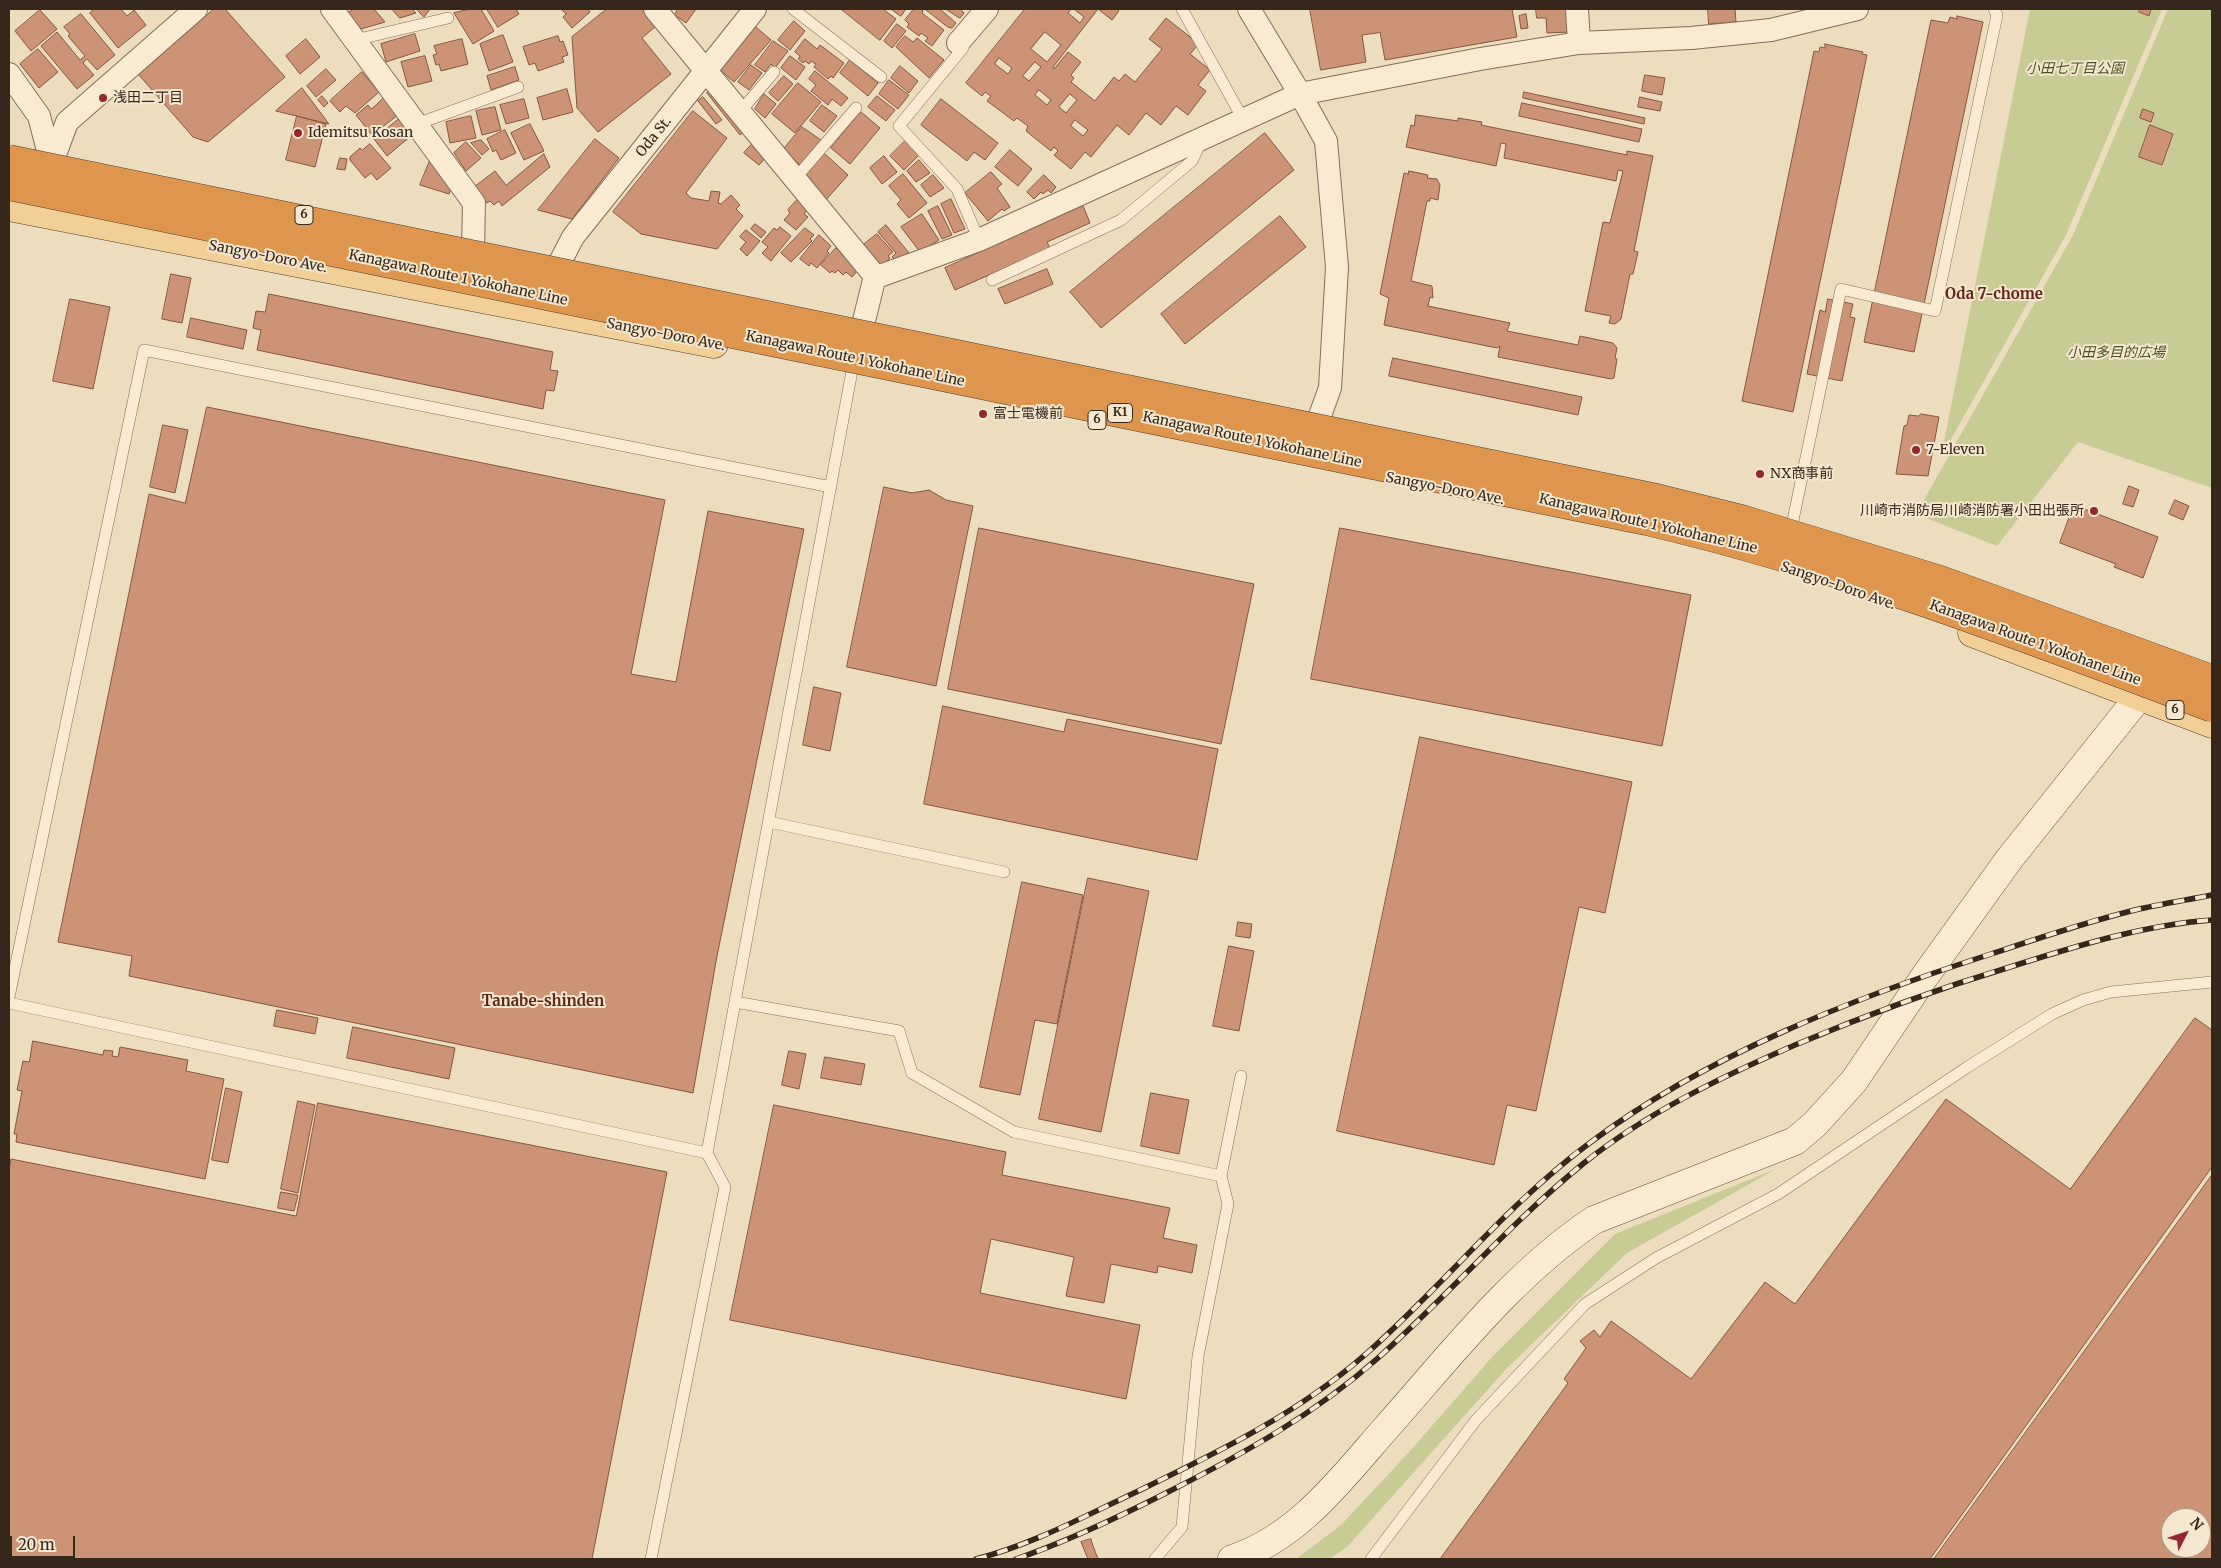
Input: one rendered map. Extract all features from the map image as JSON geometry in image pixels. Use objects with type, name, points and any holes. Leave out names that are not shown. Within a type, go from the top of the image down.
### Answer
[{"type":"highway","name":"Kanagawa Route 1 Yokohane Line","points":[[9,159],[1657,498],[1742,519],[1941,580],[2212,679]]},
{"type":"highway","name":"Kanagawa Route 1 Yokohane Line","points":[[9,186],[1646,521],[1728,540],[1810,564],[1892,592],[2212,708]]},
{"type":"main road","name":"6","points":[[9,153],[861,333],[1319,419],[1476,456],[1701,501],[2177,652],[2212,666]]},
{"type":"main road","name":"Sangyo-Doro Ave.","points":[[9,207],[853,365],[1303,461],[1709,541],[1940,621],[2212,724]]},
{"type":"street","points":[[36,212],[51,162],[67,122],[196,9]]},
{"type":"street","points":[[332,9],[474,203],[473,250]]},
{"type":"street","points":[[655,9],[874,277]]},
{"type":"street","name":"Oda St.","points":[[557,268],[573,237],[707,72],[755,9]]},
{"type":"street","points":[[958,43],[987,9]]},
{"type":"street","points":[[1249,9],[1326,141],[1337,267],[1330,388],[1303,461]]},
{"type":"street","points":[[1577,9],[1579,43]]},
{"type":"street","points":[[874,277],[979,240],[1300,94],[1480,59],[1579,43],[1690,38],[1771,30],[1857,9]]},
{"type":"street","points":[[9,74],[40,116],[51,162]]},
{"type":"street","points":[[853,365],[874,277]]},
{"type":"street","points":[[1232,1559],[1249,1554],[1312,1510],[1471,1332],[1555,1247],[1594,1220],[1795,1141],[1815,1124],[1854,1081],[1925,976],[2010,858],[2138,697],[2177,652]]},
{"type":"lane","points":[[793,9],[880,78]]},
{"type":"lane","points":[[1182,9],[1243,119]]},
{"type":"lane","points":[[1792,530],[1841,289],[1935,310],[1997,16],[1994,9]]},
{"type":"lane","points":[[355,40],[448,18]]},
{"type":"lane","points":[[958,43],[964,48],[899,126],[957,189],[979,240]]},
{"type":"lane","points":[[740,112],[774,72]]},
{"type":"lane","points":[[417,124],[518,87]]},
{"type":"lane","points":[[794,180],[856,108]]},
{"type":"lane","points":[[992,280],[1120,220],[1192,161],[1204,138]]},
{"type":"lane","points":[[9,997],[144,350],[830,487]]},
{"type":"lane","points":[[651,1559],[725,1187],[707,1153],[853,365]]},
{"type":"lane","points":[[768,822],[1004,872]]},
{"type":"lane","points":[[1371,1559],[1476,1420],[1585,1304],[1656,1258],[1778,1194],[1966,1068],[2052,1014],[2083,1000],[2110,992],[2212,982]]},
{"type":"lane","points":[[735,1002],[899,1031],[912,1073],[1014,1132],[1221,1176]]},
{"type":"lane","points":[[9,1003],[707,1153]]},
{"type":"lane","points":[[1155,1559],[1182,1527],[1198,1356],[1228,1204],[1221,1176],[1241,1076]]},
{"type":"green space","name":"小田七丁目公園","points":[[2030,9],[2162,9],[2066,235],[1941,457]]},
{"type":"green space","name":"小田多目的広場","points":[[2168,9],[2212,9],[2212,488],[2078,442],[1997,546],[1916,514],[2073,235]]},
{"type":"green space","points":[[1776,1169],[1627,1253],[1508,1367],[1347,1547],[1329,1559],[1296,1559],[1341,1525],[1410,1451],[1493,1356],[1615,1234]]},
{"type":"building","points":[[95,9],[121,9],[127,16],[134,10],[146,25],[118,48],[90,13]]},
{"type":"building","points":[[214,9],[225,9],[285,77],[208,142],[193,137],[139,75]]},
{"type":"building","points":[[354,9],[374,9],[385,22],[361,29],[348,13]]},
{"type":"building","points":[[392,9],[412,9],[416,13],[400,18]]},
{"type":"building","points":[[417,9],[430,9],[424,17]]},
{"type":"building","points":[[481,9],[494,31],[473,44],[454,13]]},
{"type":"building","points":[[487,9],[516,9],[519,14],[498,27]]},
{"type":"building","points":[[561,9],[588,9],[590,12],[572,28],[563,17],[566,14]]},
{"type":"building","points":[[607,9],[642,9],[656,26],[642,38],[671,74],[598,132],[577,108],[572,37]]},
{"type":"building","points":[[678,9],[696,9],[686,23],[675,15]]},
{"type":"building","points":[[841,9],[883,9],[896,19],[880,40]]},
{"type":"building","points":[[891,9],[906,9],[901,16]]},
{"type":"building","points":[[914,9],[921,9],[922,13],[944,30],[932,46],[925,41],[928,38],[921,33],[919,36],[907,27],[909,24],[905,20]]},
{"type":"building","points":[[925,9],[940,9],[956,23],[952,28],[948,27]]},
{"type":"building","points":[[946,9],[960,9],[964,13],[960,18]]},
{"type":"building","points":[[1025,9],[1071,9],[1068,13],[1080,23],[1084,17],[1074,9],[1098,9],[1053,67],[1054,69],[1068,52],[1081,62],[1071,75],[1074,78],[1071,82],[1095,101],[1114,77],[1119,81],[1125,74],[1135,82],[1162,49],[1149,39],[1166,18],[1199,44],[1190,54],[1210,70],[1198,85],[1206,91],[1188,115],[1176,106],[1161,125],[1146,113],[1129,135],[1117,125],[1091,157],[1085,152],[1071,169],[1054,155],[1058,151],[1054,147],[1051,151],[1026,131],[1028,126],[1017,118],[1014,121],[987,101],[991,96],[985,92],[982,96],[966,83]],"holes":[[[1045,32],[1061,45],[1047,62],[1031,49]],[[999,58],[1012,68],[1008,74],[995,64]],[[1035,62],[1041,67],[1029,81],[1023,76]],[[1039,90],[1051,100],[1047,105],[1035,95]],[[1070,94],[1077,100],[1066,113],[1059,107]],[[1075,120],[1088,130],[1083,136],[1071,126]]]},
{"type":"building","points":[[1098,9],[1116,9],[1119,11],[1112,20]]},
{"type":"building","points":[[1310,9],[1512,9],[1517,37],[1385,60],[1380,32],[1362,35],[1366,62],[1321,70]]},
{"type":"building","points":[[1536,9],[1569,9],[1570,32],[1547,33],[1546,18],[1537,18]]},
{"type":"building","points":[[1708,9],[1735,9],[1736,22],[1709,24]]},
{"type":"building","points":[[2140,9],[2151,9],[2149,16],[2139,12]]},
{"type":"building","points":[[40,10],[57,29],[31,51],[15,31]]},
{"type":"building","points":[[81,14],[115,55],[97,70],[87,59],[83,63],[94,75],[77,89],[41,46],[57,32],[80,60],[85,56],[68,36],[70,34],[64,27]]},
{"type":"building","points":[[1526,14],[1528,28],[1521,29],[1519,16]]},
{"type":"building","points":[[1957,16],[1983,22],[1914,352],[1864,342],[1931,20],[1948,23],[1950,17],[1957,19]]},
{"type":"building","points":[[794,21],[805,31],[790,50],[778,40]]},
{"type":"building","points":[[897,24],[906,31],[892,48],[884,41]]},
{"type":"building","points":[[756,27],[771,40],[734,82],[719,69]]},
{"type":"building","points":[[415,34],[420,51],[386,62],[381,44]]},
{"type":"building","points":[[503,35],[513,62],[489,71],[480,44]]},
{"type":"building","points":[[558,36],[560,42],[563,41],[568,55],[562,57],[564,62],[538,71],[535,63],[529,65],[523,47]]},
{"type":"building","points":[[905,36],[913,42],[917,38],[944,60],[929,78],[896,47]]},
{"type":"building","points":[[306,39],[320,57],[300,74],[286,56]]},
{"type":"building","points":[[462,39],[468,64],[441,71],[439,64],[436,65],[433,55],[437,54],[434,46]]},
{"type":"building","points":[[805,39],[817,49],[820,45],[844,63],[833,78],[831,76],[828,79],[814,67],[816,64],[811,61],[809,64],[805,61],[803,63],[798,59],[800,56],[795,52]]},
{"type":"building","points":[[773,41],[788,51],[775,68],[771,64],[765,72],[755,65]]},
{"type":"building","points":[[1825,44],[1863,52],[1862,54],[1867,55],[1793,412],[1742,401],[1814,51],[1819,52],[1820,47],[1825,48]]},
{"type":"building","points":[[38,49],[58,72],[39,88],[20,64]]},
{"type":"building","points":[[425,56],[432,81],[408,87],[401,62]]},
{"type":"building","points":[[790,56],[805,67],[796,80],[781,68]]},
{"type":"building","points":[[850,60],[878,83],[868,96],[840,73]]},
{"type":"building","points":[[751,65],[762,73],[749,90],[738,82]]},
{"type":"building","points":[[900,66],[918,81],[909,93],[891,78]]},
{"type":"building","points":[[515,67],[519,80],[491,90],[487,76]]},
{"type":"building","points":[[326,69],[336,80],[316,97],[307,86]]},
{"type":"building","points":[[815,71],[848,98],[841,106],[832,99],[828,105],[811,91],[816,85],[809,79]]},
{"type":"building","points":[[362,72],[379,92],[355,113],[346,106],[340,112],[330,101]]},
{"type":"building","points":[[1645,75],[1665,78],[1662,95],[1642,91]]},
{"type":"building","points":[[784,76],[793,84],[778,101],[769,93]]},
{"type":"building","points":[[889,80],[909,95],[898,109],[879,94]]},
{"type":"building","points":[[798,83],[821,102],[795,133],[772,114]]},
{"type":"building","points":[[302,88],[329,124],[276,111]]},
{"type":"building","points":[[567,89],[573,112],[543,120],[537,98]]},
{"type":"building","points":[[712,89],[745,131],[740,135],[707,93]]},
{"type":"building","points":[[1524,92],[1645,118],[1644,124],[1523,98]]},
{"type":"building","points":[[764,94],[776,104],[765,118],[755,109]]},
{"type":"building","points":[[322,96],[328,103],[324,107],[318,100]]},
{"type":"building","points":[[877,96],[895,110],[886,121],[868,107]]},
{"type":"building","points":[[703,97],[722,120],[716,124],[698,101]]},
{"type":"building","points":[[1640,97],[1662,102],[1660,111],[1638,107]]},
{"type":"building","points":[[384,98],[398,115],[372,135],[356,115],[368,105],[371,109]]},
{"type":"building","points":[[524,99],[529,118],[506,124],[500,105]]},
{"type":"building","points":[[941,99],[998,143],[985,160],[974,152],[967,161],[921,125]]},
{"type":"building","points":[[1522,103],[1642,129],[1639,142],[1519,116]]},
{"type":"building","points":[[822,105],[837,116],[824,132],[810,121]]},
{"type":"building","points":[[495,107],[501,130],[482,135],[476,111]]},
{"type":"building","points":[[2143,109],[2154,113],[2151,122],[2140,118]]},
{"type":"building","points":[[693,111],[727,138],[686,193],[691,198],[709,201],[711,191],[720,192],[718,203],[721,204],[731,195],[740,205],[736,209],[743,216],[717,249],[641,234],[613,212]]},
{"type":"building","points":[[861,112],[880,128],[850,164],[831,148]]},
{"type":"building","points":[[1416,115],[1458,121],[1458,118],[1482,122],[1481,125],[1627,155],[1627,151],[1653,156],[1634,251],[1638,252],[1633,274],[1630,274],[1621,319],[1615,324],[1609,323],[1611,316],[1585,311],[1603,222],[1610,223],[1623,171],[1618,170],[1616,181],[1504,158],[1506,144],[1501,143],[1496,166],[1406,147],[1411,125],[1414,126]]},
{"type":"building","points":[[297,116],[326,124],[315,167],[286,160]]},
{"type":"building","points":[[471,116],[476,138],[450,143],[446,122]]},
{"type":"building","points":[[399,119],[412,135],[387,156],[374,139]]},
{"type":"building","points":[[530,124],[544,151],[524,160],[511,133]]},
{"type":"building","points":[[2150,125],[2173,134],[2162,165],[2139,157]]},
{"type":"building","points":[[802,127],[821,140],[800,165],[783,150]]},
{"type":"building","points":[[505,130],[516,153],[501,160],[496,150],[493,152],[487,139]]},
{"type":"building","points":[[1265,133],[1294,170],[1101,328],[1070,292]]},
{"type":"building","points":[[595,139],[619,158],[572,219],[538,210]]},
{"type":"building","points":[[481,140],[489,149],[482,155],[471,143]]},
{"type":"building","points":[[905,141],[919,155],[904,170],[890,156]]},
{"type":"building","points":[[466,142],[481,158],[466,171],[454,153]]},
{"type":"building","points":[[754,142],[766,157],[759,165],[744,153]]},
{"type":"building","points":[[370,144],[391,168],[377,180],[371,173],[365,178],[350,160],[350,157],[360,148],[362,150]]},
{"type":"building","points":[[1010,150],[1032,169],[1018,186],[995,167]]},
{"type":"building","points":[[824,153],[848,175],[825,201],[804,175]]},
{"type":"building","points":[[544,154],[550,167],[502,206],[499,201],[494,205],[490,201],[487,203],[474,187],[495,171],[506,185]]},
{"type":"building","points":[[884,156],[897,172],[882,184],[870,168]]},
{"type":"building","points":[[340,158],[347,159],[345,170],[337,169]]},
{"type":"building","points":[[431,158],[452,186],[449,194],[420,185]]},
{"type":"building","points":[[919,160],[930,173],[916,182],[907,171]]},
{"type":"building","points":[[1409,171],[1428,175],[1427,178],[1437,179],[1440,185],[1438,200],[1430,198],[1430,201],[1427,201],[1411,281],[1432,286],[1433,298],[1430,297],[1428,306],[1510,323],[1507,331],[1578,345],[1580,336],[1613,343],[1617,348],[1614,378],[1611,379],[1498,357],[1500,346],[1497,348],[1384,325],[1389,298],[1380,294],[1404,173],[1408,174]]},
{"type":"building","points":[[991,172],[1002,184],[997,188],[1010,207],[1004,211],[1002,209],[988,221],[965,193]]},
{"type":"building","points":[[903,174],[927,203],[909,218],[897,204],[901,200],[889,186]]},
{"type":"building","points":[[933,175],[944,188],[930,197],[921,185]]},
{"type":"building","points":[[1044,175],[1056,187],[1051,193],[1048,190],[1043,194],[1041,192],[1034,199],[1027,192]]},
{"type":"building","points":[[798,199],[809,208],[804,214],[808,217],[796,230],[784,220],[790,213],[788,210]]},
{"type":"building","points":[[951,199],[965,229],[954,233],[941,204]]},
{"type":"building","points":[[938,206],[952,235],[942,239],[928,211]]},
{"type":"building","points":[[1083,206],[1090,223],[1047,242],[1050,248],[955,290],[945,268]]},
{"type":"building","points":[[922,214],[939,240],[920,252],[901,227]]},
{"type":"building","points":[[1280,216],[1306,247],[1185,344],[1161,314]]},
{"type":"building","points":[[755,224],[766,232],[761,238],[751,229]]},
{"type":"building","points":[[886,225],[909,253],[898,263],[892,257],[896,253],[878,232]]},
{"type":"building","points":[[780,227],[791,236],[771,261],[762,253],[768,247],[762,242],[774,228],[777,230]]},
{"type":"building","points":[[805,228],[814,235],[810,239],[812,241],[791,262],[781,253]]},
{"type":"building","points":[[746,230],[760,241],[747,256],[740,249],[746,242],[740,237]]},
{"type":"building","points":[[877,234],[893,252],[888,256],[890,258],[887,261],[890,265],[883,271],[862,246]]},
{"type":"building","points":[[819,235],[831,246],[827,251],[829,253],[817,268],[811,263],[809,266],[800,259]]},
{"type":"building","points":[[836,248],[848,256],[846,259],[858,270],[852,277],[846,272],[843,275],[838,270],[835,273],[832,271],[830,273],[821,265]]},
{"type":"building","points":[[1047,269],[1053,284],[1005,304],[998,289]]},
{"type":"building","points":[[171,274],[191,278],[182,323],[162,319]]},
{"type":"building","points":[[269,294],[553,352],[550,370],[558,371],[554,391],[546,390],[543,409],[257,350],[261,330],[253,328],[256,311],[265,312]]},
{"type":"building","points":[[70,299],[110,307],[93,389],[53,381]]},
{"type":"building","points":[[1828,299],[1853,304],[1850,317],[1855,318],[1842,381],[1807,374],[1820,310],[1825,312]]},
{"type":"building","points":[[191,318],[247,330],[243,349],[187,337]]},
{"type":"building","points":[[1393,358],[1582,397],[1578,415],[1389,376]]},
{"type":"building","points":[[207,407],[665,500],[631,674],[676,682],[708,511],[804,529],[717,956],[693,1093],[129,976],[132,956],[58,942],[149,494],[185,503]]},
{"type":"building","name":"7-Eleven","points":[[1921,414],[1939,417],[1928,476],[1896,474],[1904,426],[1907,425],[1909,415],[1918,416]]},
{"type":"building","points":[[163,425],[188,430],[175,493],[150,487]]},
{"type":"building","points":[[2129,486],[2139,490],[2133,507],[2123,504]]},
{"type":"building","points":[[884,487],[912,493],[929,490],[946,500],[973,506],[936,686],[847,667]]},
{"type":"building","points":[[2175,500],[2189,506],[2183,520],[2169,514]]},
{"type":"building","points":[[2074,505],[2158,537],[2143,578],[2114,567],[2116,564],[2060,543]]},
{"type":"building","points":[[979,528],[1254,584],[1221,744],[948,689]]},
{"type":"building","points":[[1340,528],[1691,595],[1662,746],[1311,679]]},
{"type":"building","points":[[814,687],[841,693],[830,751],[803,745]]},
{"type":"building","points":[[943,706],[1064,732],[1067,719],[1218,749],[1197,860],[924,804]]},
{"type":"building","points":[[1420,737],[1632,782],[1605,913],[1579,907],[1536,1111],[1507,1105],[1494,1165],[1337,1131]]},
{"type":"building","points":[[1088,878],[1149,891],[1101,1132],[1039,1119]]},
{"type":"building","points":[[1022,882],[1083,895],[1057,1024],[1035,1020],[1020,1095],[980,1087]]},
{"type":"building","points":[[1238,922],[1252,924],[1250,938],[1236,936]]},
{"type":"building","points":[[1229,946],[1254,951],[1239,1031],[1213,1026]]},
{"type":"building","points":[[277,1010],[318,1018],[315,1034],[274,1026]]},
{"type":"building","points":[[2195,1018],[2212,1030],[2212,1167],[1930,1559],[1440,1559],[1568,1383],[1564,1379],[1586,1348],[1580,1341],[1594,1330],[1600,1337],[1611,1321],[1691,1379],[1765,1282],[1795,1304],[1946,1099],[2070,1189]]},
{"type":"building","points":[[353,1027],[455,1048],[449,1079],[347,1058]]},
{"type":"building","points":[[33,1041],[103,1055],[104,1050],[113,1051],[112,1056],[118,1057],[120,1047],[188,1060],[186,1071],[224,1079],[205,1179],[16,1142],[17,1134],[14,1134],[22,1091],[17,1090],[23,1061],[29,1062]]},
{"type":"building","points":[[789,1051],[806,1054],[799,1089],[782,1085]]},
{"type":"building","points":[[825,1057],[865,1064],[861,1085],[821,1078]]},
{"type":"building","points":[[226,1088],[242,1092],[228,1163],[212,1160]]},
{"type":"building","points":[[1151,1093],[1189,1100],[1179,1154],[1141,1146]]},
{"type":"building","points":[[298,1101],[315,1105],[298,1193],[281,1189]]},
{"type":"building","points":[[318,1103],[667,1172],[592,1559],[9,1559],[9,1170],[11,1159],[296,1216]]},
{"type":"building","points":[[774,1105],[1006,1152],[1002,1175],[1170,1208],[1163,1238],[1197,1245],[1192,1273],[1158,1266],[1157,1273],[1111,1264],[1104,1303],[1066,1296],[1074,1257],[991,1239],[980,1293],[1140,1325],[1126,1399],[730,1320]]},
{"type":"building","points":[[2212,1175],[2212,1559],[1934,1559]]},
{"type":"building","points":[[281,1192],[298,1195],[294,1211],[278,1208]]},
{"type":"building","points":[[1091,1539],[1098,1559],[1088,1559],[1081,1542]]},
{"type":"railway","points":[[976,1559],[1017,1546],[1076,1521],[1195,1463],[1285,1414],[1341,1375],[1367,1353],[1532,1191],[1561,1166],[1591,1142],[1636,1111],[1684,1082],[1783,1032],[1834,1010],[1938,971],[2099,920],[2144,908],[2212,895]]},
{"type":"railway","points":[[1016,1559],[1074,1536],[1150,1501],[1251,1448],[1304,1415],[1378,1358],[1505,1234],[1584,1163],[1634,1128],[1686,1097],[1795,1045],[1929,993],[2110,938],[2161,926],[2212,920]]},
{"type":"place","name":"浅田二丁目","points":[[103,98]]},
{"type":"place","name":"Idemitsu Kosan","points":[[298,133]]},
{"type":"place","name":"富士電機前","points":[[983,414]]},
{"type":"place","name":"7-Eleven","points":[[1916,450]]},
{"type":"place","name":"NX商事前","points":[[1760,474]]},
{"type":"place","name":"川崎市消防局川崎消防署小田出張所","points":[[2094,511]]},
{"type":"district","name":"Oda 7-chome","points":[[1994,295]]},
{"type":"district","name":"Tanabe-shinden","points":[[543,1002]]}]
